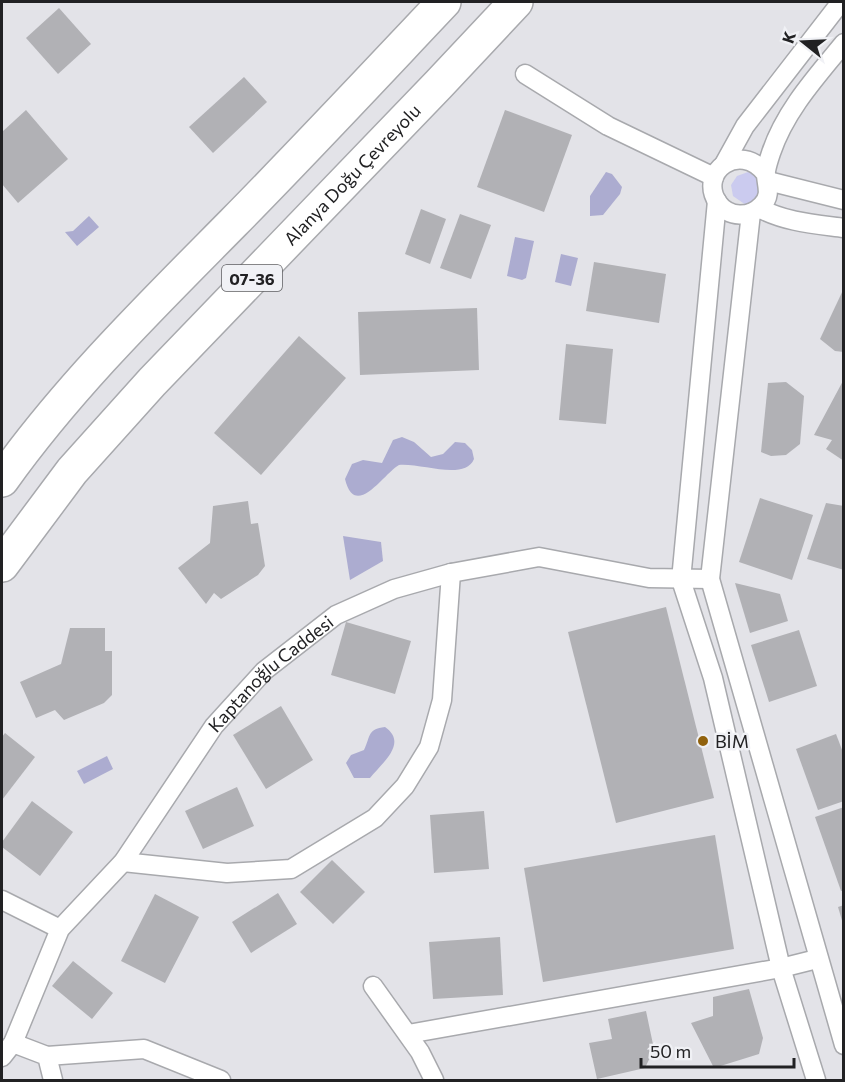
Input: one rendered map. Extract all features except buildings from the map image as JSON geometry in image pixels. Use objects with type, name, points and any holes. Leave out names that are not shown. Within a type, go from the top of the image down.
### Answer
[{"type":"highway","name":"07-36","points":[[2,480],[26,445],[114,344],[282,173],[444,2]]},
{"type":"highway","name":"Alanya Doğu Çevreyolu","points":[[2,565],[72,471],[152,382],[440,84],[516,2]]},
{"type":"street","points":[[841,2],[745,126],[719,171],[713,193],[717,201],[730,213],[755,211],[794,221],[843,228]]},
{"type":"street","points":[[843,43],[803,93],[789,115],[772,152],[766,198],[755,211],[710,579],[843,1045]]},
{"type":"street","points":[[525,74],[608,126],[719,171]]},
{"type":"street","points":[[719,171],[739,159],[747,159],[754,162],[767,177],[843,200]]},
{"type":"street","points":[[717,201],[681,580],[713,678],[781,968],[816,1080]]},
{"type":"street","name":"Kaptanoğlu Caddesi","points":[[7,1050],[60,928],[123,862],[214,726],[264,671],[336,615],[394,589],[451,573],[539,557],[649,578],[710,579]]},
{"type":"street","points":[[123,862],[227,873],[291,869],[375,818],[405,786],[429,747],[442,700],[451,573]]},
{"type":"street","points":[[2,900],[60,928]]},
{"type":"street","points":[[408,1034],[781,968],[817,959]]},
{"type":"street","points":[[373,986],[420,1052],[434,1080]]},
{"type":"street","points":[[7,1050],[47,1056],[144,1049],[221,1080]]},
{"type":"street","points":[[47,1056],[53,1080]]},
{"type":"shaded area","points":[[606,172],[612,174],[622,187],[620,194],[603,215],[590,216],[590,196]]},
{"type":"shaded area","points":[[748,172],[757,176],[760,199],[746,205],[733,196],[731,185],[737,176]]},
{"type":"shaded area","points":[[89,216],[99,227],[77,246],[65,232],[73,231]]},
{"type":"shaded area","points":[[515,237],[534,241],[526,278],[522,280],[507,276]]},
{"type":"shaded area","points":[[561,254],[578,258],[571,286],[555,282]]},
{"type":"shaded area","points":[[402,437],[414,442],[431,457],[443,454],[455,442],[465,443],[472,450],[474,459],[462,469],[452,470],[399,465],[363,495],[356,496],[350,491],[345,479],[352,464],[363,460],[382,463],[393,440]]},
{"type":"shaded area","points":[[343,536],[381,542],[383,561],[350,580]]},
{"type":"shaded area","points":[[385,727],[394,739],[394,746],[387,759],[370,778],[354,778],[346,763],[351,755],[364,750],[372,731]]},
{"type":"shaded area","points":[[107,756],[113,769],[84,784],[77,771]]},
{"type":"place","name":"BİM","points":[[703,741]]}]
